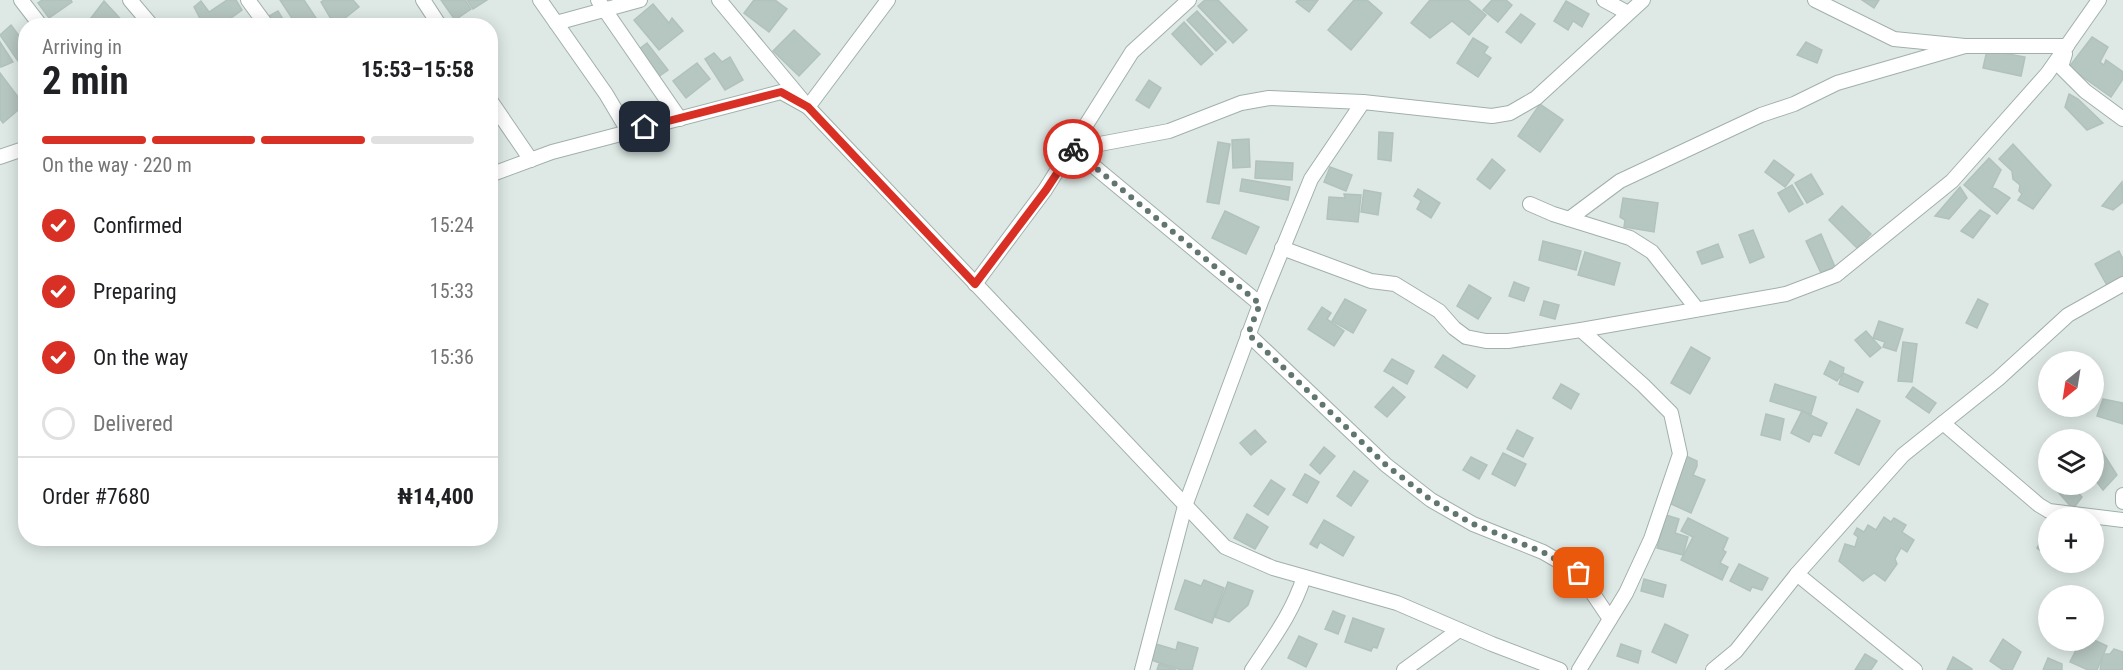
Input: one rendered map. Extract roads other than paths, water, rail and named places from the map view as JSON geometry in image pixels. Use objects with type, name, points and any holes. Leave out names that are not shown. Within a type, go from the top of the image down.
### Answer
[{"type":"street","points":[[21,0],[35,18]]},
{"type":"street","points":[[130,0],[144,18]]},
{"type":"street","points":[[248,0],[261,18]]},
{"type":"street","points":[[423,0],[435,18]]},
{"type":"street","points":[[540,0],[606,94],[628,131]]},
{"type":"street","points":[[556,23],[601,5],[640,0]]},
{"type":"street","points":[[719,0],[808,107],[1225,547],[1273,568],[1397,603],[1560,670]]},
{"type":"street","points":[[808,107],[888,0]]},
{"type":"street","points":[[975,284],[1046,190],[1132,52],[1190,0]]},
{"type":"street","points":[[1604,0],[1628,13]]},
{"type":"street","points":[[1073,149],[1169,131],[1241,103],[1269,98],[1363,102],[1492,116],[1510,113],[1536,98],[1643,0]]},
{"type":"street","points":[[1815,0],[1894,39],[1965,46],[2067,46]]},
{"type":"street","points":[[1282,249],[1371,281],[1395,284],[1439,311],[1454,328],[1466,336],[1486,341],[1508,341],[1581,330],[1786,294],[1836,275],[1952,181],[2048,74],[2099,0]]},
{"type":"street","points":[[601,5],[680,119]]},
{"type":"street","points":[[1569,219],[1620,181],[1761,115],[1794,104],[1837,83],[1965,46]]},
{"type":"street","points":[[2067,46],[2061,67],[2085,90],[2123,118]]},
{"type":"street","points":[[498,172],[628,131],[781,92],[808,107]]},
{"type":"street","points":[[1142,670],[1185,506],[1248,334],[1311,179],[1363,102]]},
{"type":"street","points":[[498,112],[531,160]]},
{"type":"street","points":[[1073,149],[1260,304]]},
{"type":"street","points":[[0,157],[18,151]]},
{"type":"street","points":[[1530,204],[1630,238],[1652,252],[1697,309]]},
{"type":"street","points":[[1713,670],[1736,651],[1797,574],[1903,455],[1998,379],[2068,315],[2123,284]]},
{"type":"street","points":[[1579,670],[1626,593],[1651,539],[1680,454],[1671,413],[1581,330]]},
{"type":"street","points":[[1248,334],[1386,465],[1431,500],[1473,524],[1543,552],[1579,573],[1610,619]]},
{"type":"street","points":[[1943,423],[2049,511],[2123,520]]},
{"type":"street","points":[[2123,495],[2123,502]]},
{"type":"street","points":[[1797,574],[1915,670]]},
{"type":"street","points":[[1252,670],[1297,601],[1304,577]]},
{"type":"street","points":[[1404,670],[1459,630]]}]
